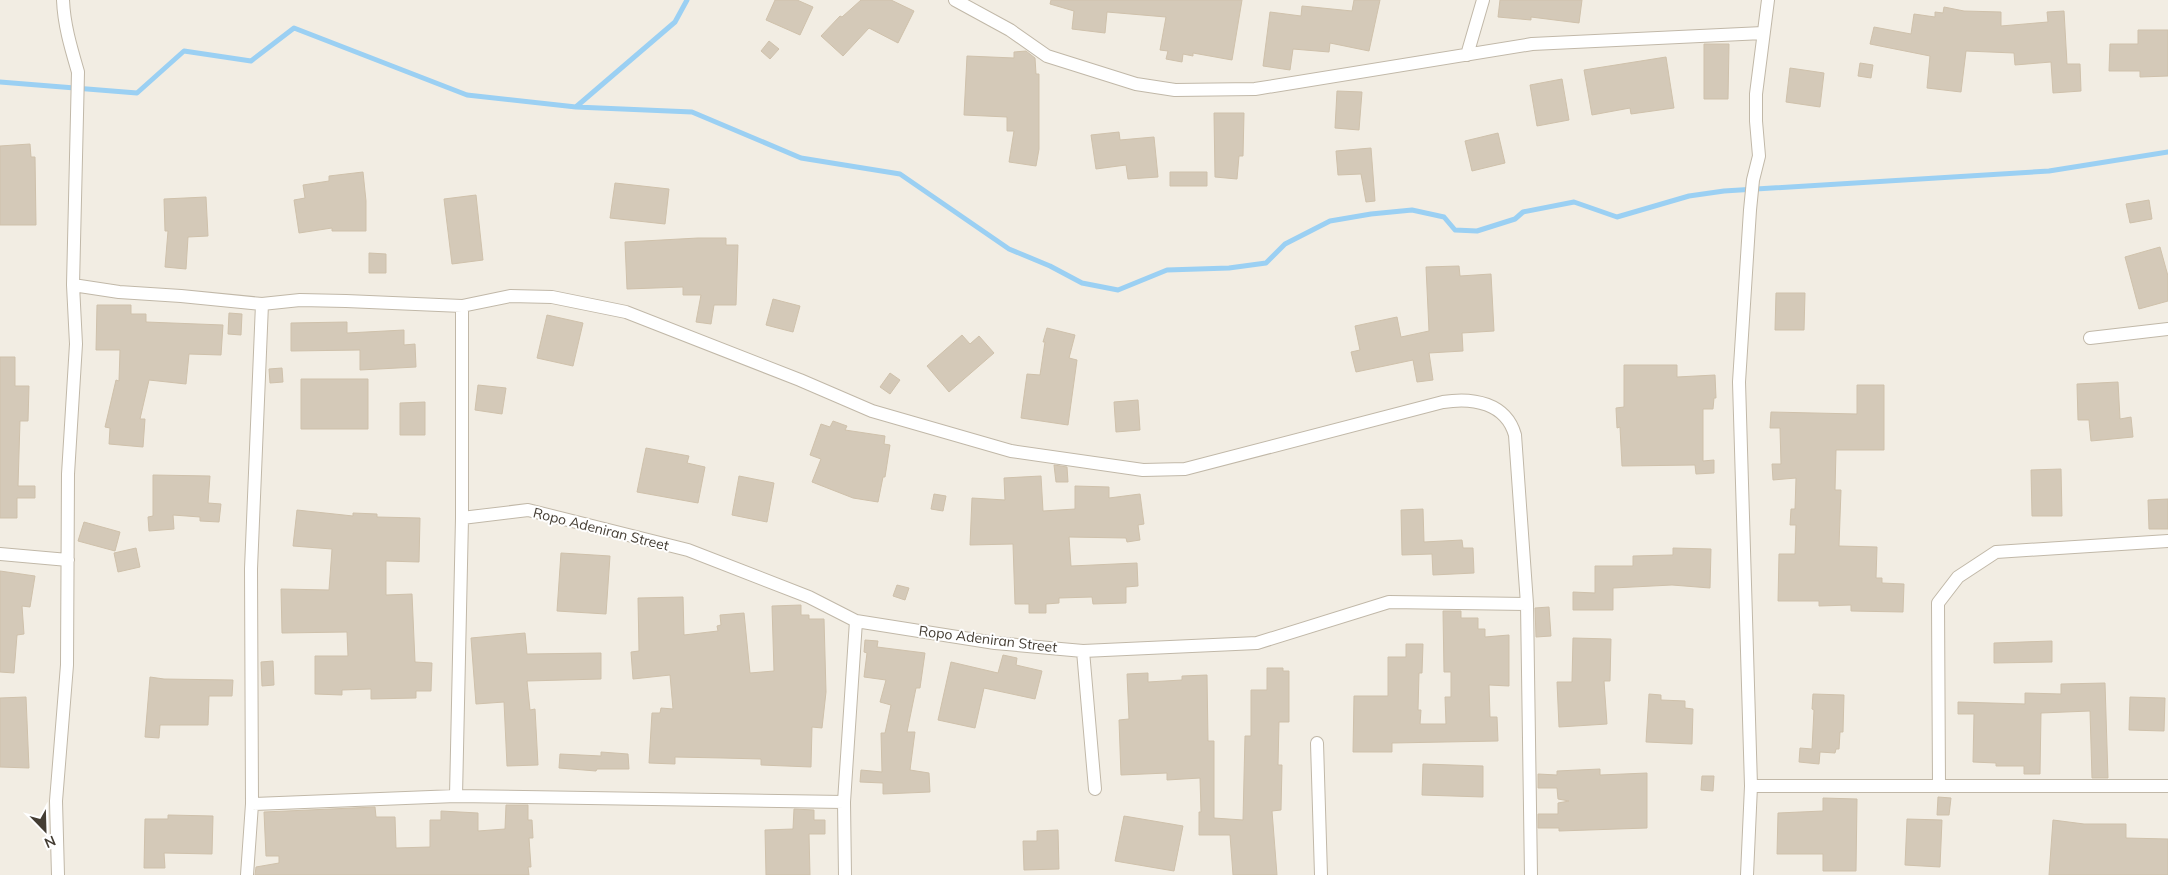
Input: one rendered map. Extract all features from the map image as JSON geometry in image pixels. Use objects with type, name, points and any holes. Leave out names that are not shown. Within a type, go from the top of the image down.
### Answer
[{"type":"street","points":[[58,875],[56,801],[67,665],[68,474],[76,344],[74,286],[78,72],[69,42],[63,0]]},
{"type":"street","points":[[955,0],[1010,30],[1046,56],[1136,84],[1175,90],[1255,89],[1532,44],[1763,33]]},
{"type":"street","points":[[1467,55],[1483,0]]},
{"type":"street","points":[[1747,875],[1751,786],[1739,382],[1750,210],[1753,180],[1759,156],[1756,111],[1768,0]]},
{"type":"street","points":[[74,286],[119,292],[262,304],[300,300],[346,300],[462,306],[510,296],[552,297],[626,312],[800,380],[872,411],[1011,451],[1143,470],[1185,469],[1459,399],[1474,401],[1488,406],[1506,415],[1512,423],[1515,435],[1527,604],[1531,875]]},
{"type":"street","points":[[247,875],[252,804],[251,569],[262,304]]},
{"type":"street","points":[[456,796],[462,518],[462,306]]},
{"type":"street","points":[[2090,338],[2168,329]]},
{"type":"street","name":"Ropo Adeniran Street","points":[[462,518],[528,510],[688,550],[809,597],[856,621],[995,643],[1083,651],[1256,643],[1389,602],[1527,604]]},
{"type":"street","points":[[1939,785],[1938,604],[1958,577],[1996,552],[2168,540]]},
{"type":"street","points":[[0,554],[68,560]]},
{"type":"street","points":[[845,875],[844,802],[856,621]]},
{"type":"street","points":[[1083,651],[1095,789]]},
{"type":"street","points":[[1317,743],[1321,875]]},
{"type":"street","points":[[1751,786],[2168,786]]},
{"type":"street","points":[[252,804],[456,796],[844,802]]},
{"type":"building","points":[[775,0],[797,0],[813,7],[800,35],[766,20]]},
{"type":"building","points":[[861,0],[891,0],[914,11],[898,43],[869,28],[843,56],[821,36],[840,16],[842,17]]},
{"type":"building","points":[[1051,0],[1242,0],[1232,60],[1193,53],[1193,56],[1183,54],[1182,62],[1166,59],[1168,51],[1160,50],[1166,17],[1107,12],[1105,33],[1072,29],[1074,11],[1050,4]]},
{"type":"building","points":[[1354,0],[1380,0],[1369,51],[1330,43],[1329,52],[1293,49],[1290,70],[1263,66],[1270,12],[1301,16],[1302,6],[1352,11]]},
{"type":"building","points":[[1500,0],[1582,0],[1579,23],[1531,17],[1531,20],[1498,17]]},
{"type":"building","points":[[1944,7],[1964,11],[2001,12],[2001,26],[2048,22],[2047,12],[2064,11],[2067,64],[2080,64],[2081,91],[2053,93],[2051,62],[2015,65],[2014,53],[1966,51],[1961,92],[1927,88],[1930,56],[1870,44],[1874,27],[1911,34],[1914,14],[1935,17],[1935,12],[1943,13]]},
{"type":"building","points":[[2138,30],[2168,30],[2168,76],[2140,77],[2140,71],[2109,71],[2110,44],[2138,44]]},
{"type":"building","points":[[769,41],[779,49],[770,59],[761,51]]},
{"type":"building","points":[[1704,44],[1729,44],[1728,99],[1704,99]]},
{"type":"building","points":[[1026,51],[1035,58],[1036,74],[1039,74],[1039,149],[1036,166],[1009,162],[1014,131],[1007,131],[1007,117],[964,115],[967,56],[1014,58],[1014,52]]},
{"type":"building","points":[[1666,57],[1674,108],[1631,114],[1630,108],[1592,115],[1584,70]]},
{"type":"building","points":[[1860,63],[1873,65],[1871,78],[1858,76]]},
{"type":"building","points":[[1790,68],[1824,73],[1820,107],[1786,102]]},
{"type":"building","points":[[1562,79],[1569,120],[1537,126],[1530,85]]},
{"type":"building","points":[[1337,91],[1362,92],[1359,130],[1335,128]]},
{"type":"building","points":[[1214,113],[1244,113],[1243,156],[1239,156],[1237,179],[1215,177]]},
{"type":"building","points":[[1119,132],[1120,140],[1154,137],[1158,177],[1128,179],[1126,165],[1096,169],[1091,135]]},
{"type":"building","points":[[1498,133],[1505,163],[1472,171],[1465,141]]},
{"type":"building","points":[[30,144],[31,157],[35,157],[36,225],[0,225],[0,146]]},
{"type":"building","points":[[1371,148],[1375,201],[1366,202],[1361,174],[1338,175],[1336,151]]},
{"type":"building","points":[[363,172],[366,201],[366,231],[332,231],[332,228],[299,233],[294,200],[305,198],[303,185],[329,181],[329,176]]},
{"type":"building","points":[[1170,172],[1207,172],[1207,186],[1170,186]]},
{"type":"building","points":[[615,183],[669,189],[665,224],[610,218]]},
{"type":"building","points":[[476,195],[483,260],[452,264],[444,199]]},
{"type":"building","points":[[206,197],[208,236],[188,237],[186,269],[165,267],[168,231],[165,231],[164,199]]},
{"type":"building","points":[[2149,200],[2152,219],[2130,223],[2126,204]]},
{"type":"building","points":[[726,238],[726,245],[738,245],[736,305],[714,305],[711,324],[696,322],[701,295],[683,295],[683,287],[627,289],[625,242]]},
{"type":"building","points":[[2160,247],[2168,276],[2168,301],[2139,309],[2125,257]]},
{"type":"building","points":[[369,253],[386,254],[386,273],[369,273]]},
{"type":"building","points":[[1459,266],[1460,276],[1491,274],[1494,331],[1462,333],[1463,351],[1429,353],[1433,380],[1417,382],[1413,360],[1356,372],[1351,352],[1360,350],[1355,326],[1397,317],[1401,337],[1429,331],[1426,267]]},
{"type":"building","points":[[1776,293],[1805,293],[1804,330],[1775,330]]},
{"type":"building","points":[[773,299],[800,306],[793,332],[766,325]]},
{"type":"building","points":[[97,305],[131,305],[131,314],[146,314],[146,322],[223,325],[221,355],[189,354],[186,384],[149,380],[140,419],[145,419],[143,447],[109,444],[110,428],[105,427],[116,380],[119,381],[120,350],[96,350]]},
{"type":"building","points":[[229,313],[242,314],[241,335],[228,334]]},
{"type":"building","points":[[547,315],[583,323],[573,366],[537,358]]},
{"type":"building","points":[[347,322],[347,333],[404,330],[404,345],[415,344],[416,367],[360,370],[360,350],[291,351],[291,323]]},
{"type":"building","points":[[1047,328],[1075,335],[1069,358],[1077,360],[1068,425],[1021,418],[1027,374],[1040,375],[1045,342],[1043,342]]},
{"type":"building","points":[[962,335],[970,344],[979,336],[994,353],[949,392],[927,366]]},
{"type":"building","points":[[0,357],[15,357],[15,386],[29,386],[28,421],[20,421],[18,486],[35,486],[35,498],[17,498],[17,518],[0,518]]},
{"type":"building","points":[[1624,365],[1677,365],[1677,377],[1715,375],[1716,398],[1714,398],[1713,409],[1703,409],[1703,461],[1714,460],[1714,473],[1696,474],[1695,465],[1622,466],[1620,427],[1617,428],[1616,408],[1624,407]]},
{"type":"building","points":[[282,368],[283,382],[270,383],[269,369]]},
{"type":"building","points":[[890,373],[900,380],[890,394],[880,387]]},
{"type":"building","points":[[301,379],[368,379],[368,429],[301,429]]},
{"type":"building","points":[[2118,382],[2120,419],[2131,417],[2133,437],[2091,441],[2089,420],[2078,420],[2077,384]]},
{"type":"building","points":[[478,385],[506,388],[502,414],[475,410]]},
{"type":"building","points":[[1857,385],[1884,385],[1884,450],[1836,450],[1835,490],[1841,490],[1839,546],[1877,547],[1876,578],[1882,578],[1882,583],[1904,584],[1903,612],[1851,611],[1851,605],[1819,606],[1819,601],[1778,601],[1779,554],[1795,554],[1796,525],[1790,525],[1791,509],[1795,509],[1796,478],[1773,480],[1772,464],[1781,464],[1780,428],[1770,428],[1771,412],[1857,414]]},
{"type":"building","points":[[1138,400],[1140,430],[1116,432],[1114,402]]},
{"type":"building","points":[[425,402],[425,435],[400,435],[400,403]]},
{"type":"building","points":[[833,421],[847,426],[845,430],[885,436],[884,444],[890,445],[885,477],[883,477],[878,502],[853,498],[812,482],[821,459],[810,455],[821,424],[830,427]]},
{"type":"building","points":[[646,448],[689,456],[687,463],[705,467],[698,503],[637,492]]},
{"type":"building","points":[[1054,465],[1067,467],[1068,482],[1056,482]]},
{"type":"building","points":[[2061,469],[2062,516],[2032,516],[2031,470]]},
{"type":"building","points":[[153,475],[210,476],[208,503],[221,504],[219,522],[200,521],[200,517],[173,515],[174,529],[149,531],[148,517],[153,516]]},
{"type":"building","points":[[739,476],[774,483],[767,522],[732,515]]},
{"type":"building","points":[[1041,476],[1043,511],[1075,509],[1075,486],[1109,487],[1109,498],[1140,494],[1144,524],[1138,525],[1140,540],[1127,542],[1126,538],[1069,537],[1071,566],[1137,563],[1138,586],[1126,587],[1126,603],[1093,604],[1092,597],[1059,598],[1059,603],[1046,604],[1046,613],[1029,613],[1029,604],[1015,604],[1013,544],[970,545],[972,498],[1005,500],[1004,478]]},
{"type":"building","points":[[934,494],[946,496],[943,511],[931,509]]},
{"type":"building","points":[[2168,499],[2168,529],[2149,529],[2148,500]]},
{"type":"building","points":[[1423,509],[1424,542],[1462,540],[1463,548],[1473,548],[1474,573],[1433,575],[1432,554],[1402,555],[1401,510]]},
{"type":"building","points":[[297,510],[353,516],[353,513],[377,514],[377,517],[420,518],[419,562],[386,561],[386,595],[412,594],[415,662],[432,663],[431,691],[416,691],[416,698],[371,699],[371,689],[342,690],[342,695],[315,694],[315,656],[348,656],[347,632],[282,633],[281,589],[329,590],[332,549],[293,546]]},
{"type":"building","points":[[84,522],[120,532],[115,551],[78,541]]},
{"type":"building","points":[[136,548],[140,567],[118,572],[114,553]]},
{"type":"building","points":[[1673,548],[1711,549],[1710,588],[1672,585],[1613,588],[1613,610],[1573,610],[1573,592],[1595,593],[1595,566],[1633,566],[1633,556],[1673,555]]},
{"type":"building","points":[[561,553],[610,556],[606,614],[557,611]]},
{"type":"building","points":[[0,571],[35,576],[30,607],[22,606],[24,634],[17,635],[14,673],[0,672]]},
{"type":"building","points":[[897,585],[909,588],[905,600],[893,596]]},
{"type":"building","points":[[683,597],[684,635],[718,631],[717,626],[721,625],[720,615],[744,613],[750,673],[774,671],[772,606],[801,605],[801,615],[809,615],[809,619],[824,619],[826,692],[822,728],[812,727],[811,767],[761,765],[761,759],[723,758],[675,757],[675,764],[649,763],[652,713],[660,713],[661,708],[673,709],[670,675],[633,679],[631,652],[639,651],[638,598]]},
{"type":"building","points":[[1549,607],[1551,636],[1536,637],[1535,608]]},
{"type":"building","points":[[1443,611],[1461,611],[1461,618],[1478,618],[1478,629],[1485,629],[1485,637],[1509,635],[1509,686],[1489,685],[1490,717],[1497,717],[1498,741],[1392,743],[1392,752],[1353,752],[1354,696],[1388,696],[1388,657],[1406,657],[1406,644],[1423,644],[1422,673],[1419,673],[1418,710],[1421,710],[1420,724],[1446,724],[1445,697],[1451,697],[1451,672],[1444,672]]},
{"type":"building","points":[[525,633],[527,654],[601,653],[601,679],[527,681],[530,710],[535,709],[538,765],[507,766],[504,702],[476,704],[471,638]]},
{"type":"building","points":[[1573,638],[1611,639],[1610,681],[1604,681],[1607,724],[1559,727],[1557,682],[1572,682]]},
{"type":"building","points":[[865,640],[878,641],[877,647],[925,653],[920,688],[916,688],[907,732],[915,732],[910,770],[929,773],[930,792],[883,794],[883,783],[860,782],[861,770],[882,772],[881,733],[885,733],[891,705],[880,702],[886,680],[864,677],[867,653],[864,652]]},
{"type":"building","points":[[2052,641],[2052,662],[1994,663],[1994,643]]},
{"type":"building","points":[[1003,655],[1017,658],[1016,665],[1042,671],[1035,699],[984,688],[975,728],[938,720],[951,662],[998,673]]},
{"type":"building","points":[[273,661],[274,685],[262,686],[261,662]]},
{"type":"building","points":[[1267,668],[1283,668],[1283,671],[1289,671],[1289,722],[1279,722],[1278,765],[1282,765],[1281,810],[1272,811],[1277,875],[1233,875],[1230,835],[1199,835],[1199,812],[1201,812],[1200,778],[1167,780],[1167,773],[1121,775],[1119,720],[1129,719],[1127,674],[1148,673],[1148,682],[1182,680],[1182,676],[1207,675],[1208,741],[1214,741],[1214,818],[1243,820],[1245,736],[1251,736],[1251,690],[1267,690]]},
{"type":"building","points":[[150,677],[233,680],[232,696],[209,696],[208,725],[160,725],[159,738],[145,737]]},
{"type":"building","points":[[2105,683],[2108,778],[2092,778],[2090,711],[2041,713],[2040,774],[2024,774],[2024,766],[1996,766],[1996,763],[1973,762],[1974,714],[1958,714],[1958,702],[2025,704],[2025,693],[2061,694],[2061,684]]},
{"type":"building","points":[[1649,694],[1661,695],[1661,700],[1685,701],[1685,708],[1693,709],[1692,744],[1646,742]]},
{"type":"building","points":[[1813,694],[1844,695],[1843,732],[1840,732],[1839,749],[1836,749],[1835,753],[1820,752],[1819,764],[1799,762],[1800,748],[1812,749]]},
{"type":"building","points":[[26,697],[29,768],[0,767],[0,698]]},
{"type":"building","points":[[2130,697],[2165,698],[2164,731],[2129,730]]},
{"type":"building","points":[[601,752],[628,754],[629,769],[597,769],[596,771],[559,768],[560,754],[601,756]]},
{"type":"building","points":[[1423,764],[1483,766],[1483,797],[1422,795]]},
{"type":"building","points":[[1600,769],[1600,775],[1647,773],[1647,828],[1559,831],[1559,828],[1538,828],[1538,814],[1558,814],[1558,803],[1569,801],[1558,799],[1557,788],[1538,788],[1538,774],[1557,775],[1557,771]]},
{"type":"building","points":[[1702,776],[1714,776],[1713,791],[1701,790]]},
{"type":"building","points":[[1938,797],[1951,798],[1949,815],[1937,815]]},
{"type":"building","points":[[1823,798],[1857,799],[1856,871],[1823,871],[1823,854],[1777,854],[1778,813],[1823,811]]},
{"type":"building","points":[[506,805],[528,805],[528,820],[532,820],[533,838],[529,838],[531,867],[528,867],[529,875],[255,875],[256,867],[279,863],[279,856],[266,856],[264,812],[375,807],[376,817],[395,817],[396,848],[430,847],[430,820],[441,820],[441,811],[478,813],[478,831],[505,829]]},
{"type":"building","points":[[794,809],[814,810],[814,820],[825,820],[825,834],[809,834],[810,875],[766,875],[765,830],[793,829]]},
{"type":"building","points":[[168,815],[213,816],[212,854],[164,853],[165,868],[144,868],[145,819],[168,819]]},
{"type":"building","points":[[1124,816],[1183,826],[1174,871],[1115,861]]},
{"type":"building","points":[[1907,819],[1942,820],[1940,867],[1905,865]]},
{"type":"building","points":[[2053,820],[2084,824],[2126,824],[2126,838],[2168,839],[2168,875],[2049,875]]},
{"type":"building","points":[[1058,830],[1059,869],[1024,870],[1023,841],[1037,841],[1037,831]]},
{"type":"waterway","points":[[577,106],[675,22],[687,0]]},
{"type":"waterway","points":[[0,82],[137,93],[184,51],[251,61],[294,28],[467,95],[576,107],[692,112],[801,158],[900,174],[1009,249],[1050,266],[1082,283],[1118,290],[1167,270],[1229,268],[1266,263],[1285,244],[1330,221],[1371,214],[1412,210],[1444,217],[1455,230],[1477,231],[1515,219],[1523,212],[1574,202],[1617,217],[1689,196],[1724,191],[2049,171],[2168,152]]}]
